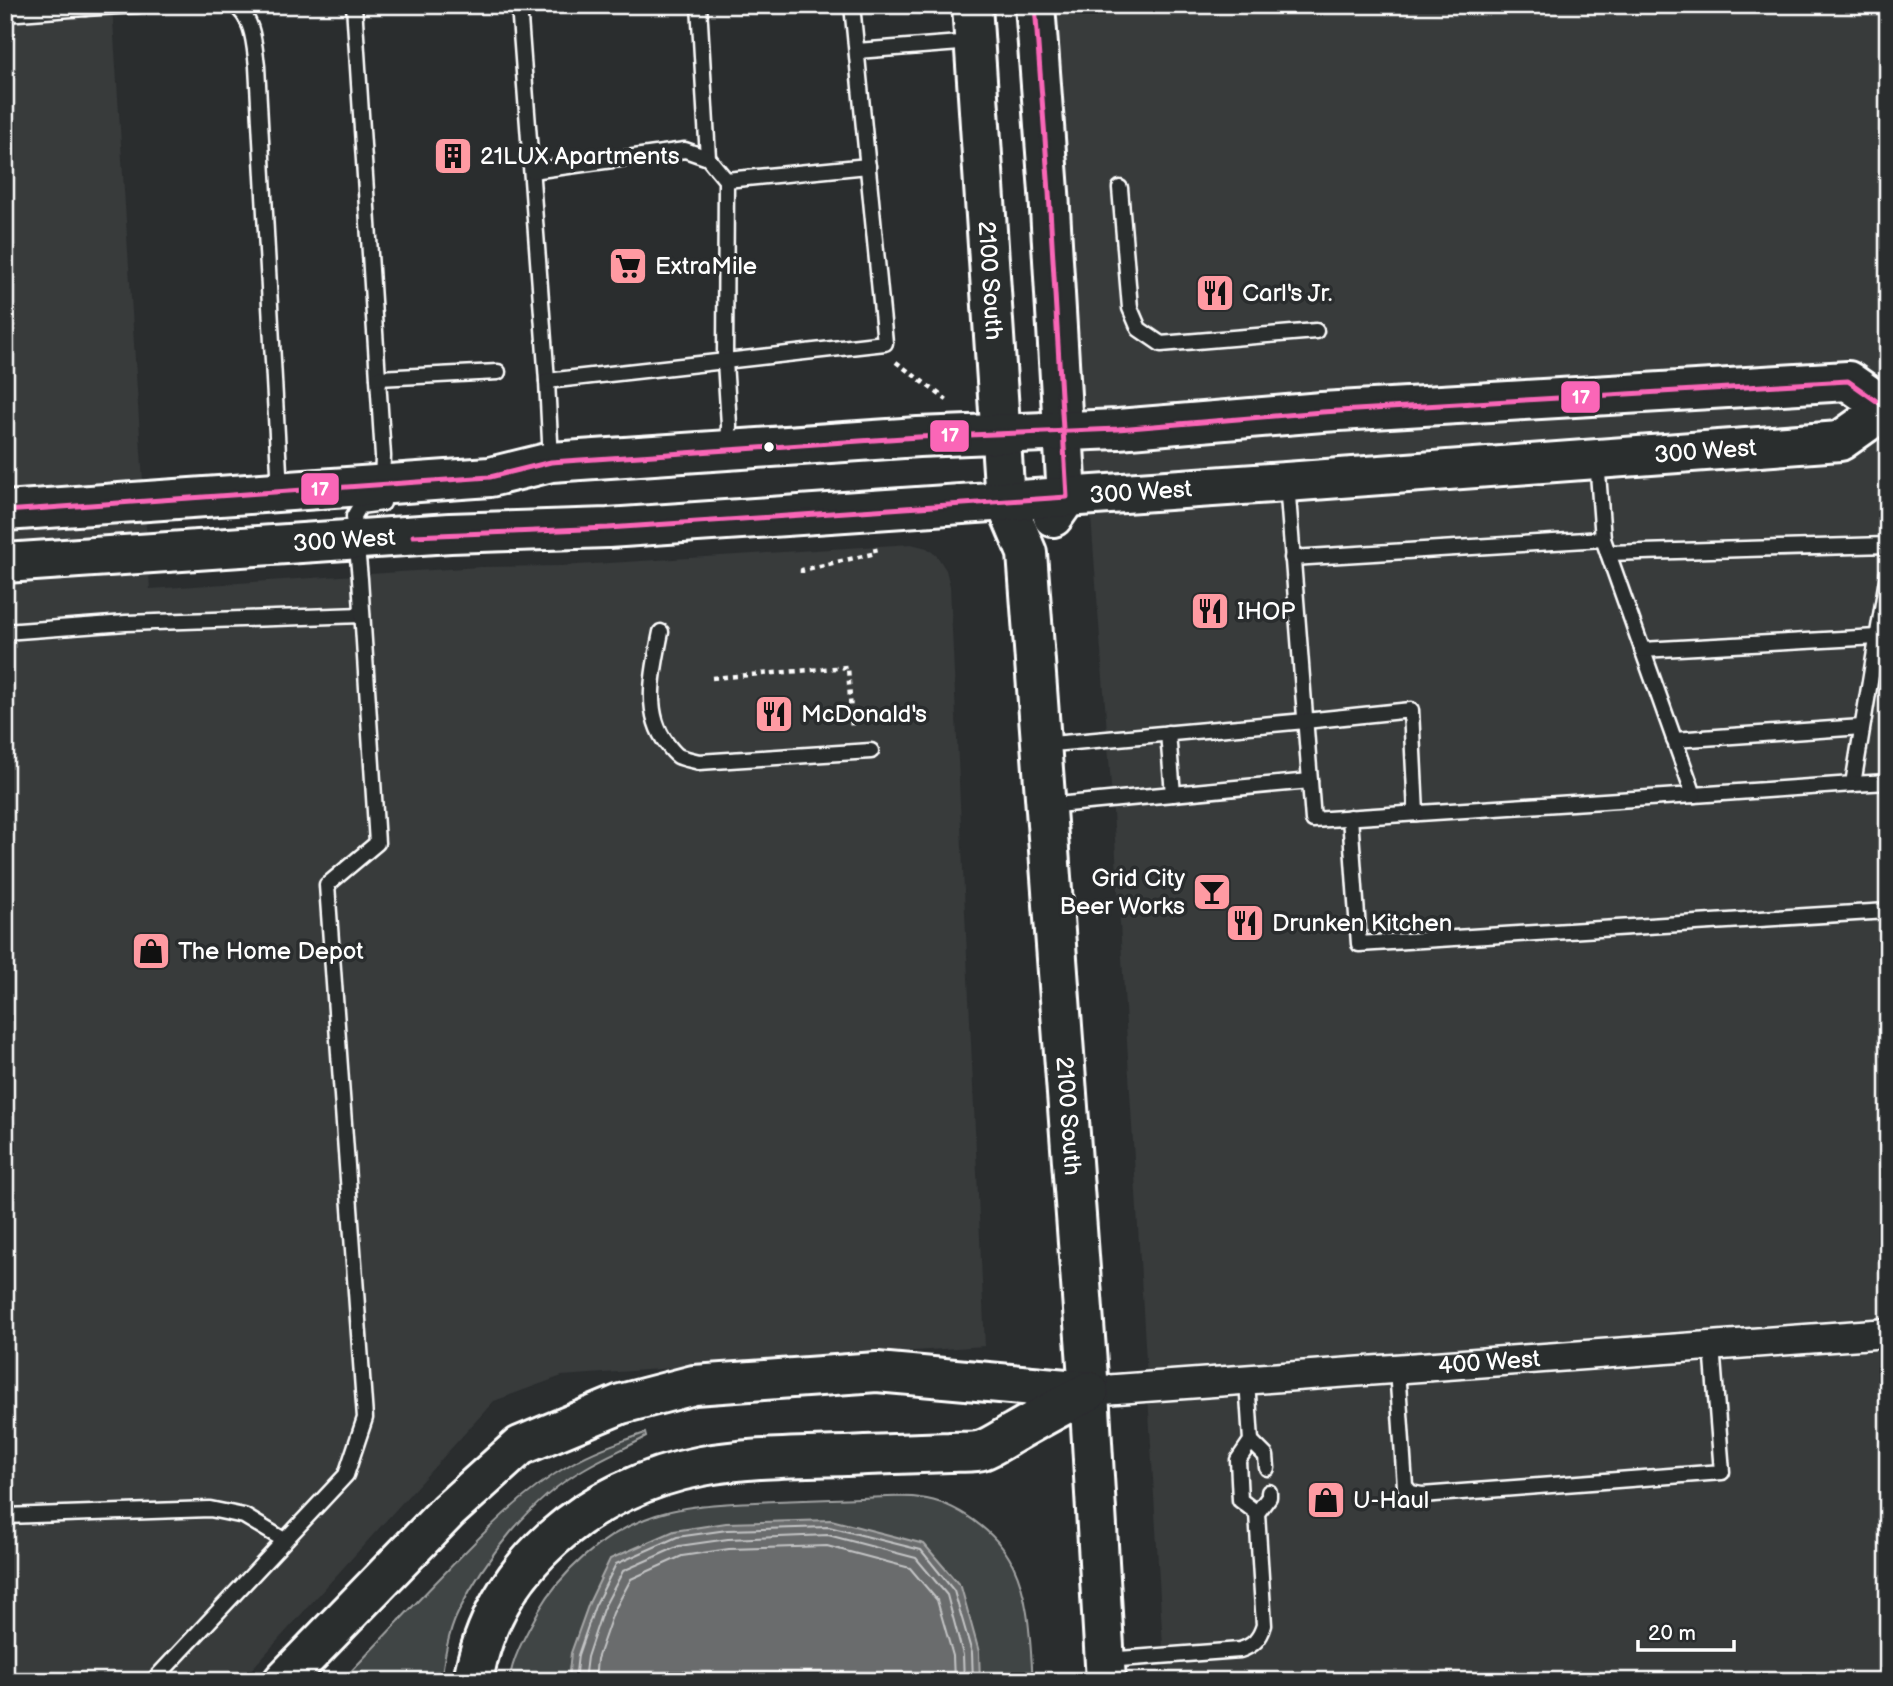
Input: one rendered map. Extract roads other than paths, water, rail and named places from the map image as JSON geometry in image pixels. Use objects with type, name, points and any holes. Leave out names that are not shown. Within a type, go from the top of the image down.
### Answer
[{"type":"main road","points":[[1027,553],[1067,497],[1035,5]]},
{"type":"main road","name":"2100 South","points":[[973,24],[1005,501],[1027,553],[1089,1391],[1105,1670]]},
{"type":"main road","name":"300 West","points":[[5,510],[281,491],[390,493],[474,484],[551,462],[918,437],[1118,429],[1322,412],[1847,380],[1887,413],[1840,441],[608,528],[450,533],[5,563]]},
{"type":"main road","points":[[283,1681],[448,1511],[520,1446],[621,1404],[694,1385],[877,1372],[1089,1391]]},
{"type":"main road","points":[[473,1681],[494,1615],[528,1562],[573,1520],[628,1490],[669,1474],[702,1466],[775,1459],[981,1450],[1089,1391]]},
{"type":"street","name":"400 West","points":[[1089,1391],[1888,1334]]},
{"type":"lane","points":[[5,15],[138,5]]},
{"type":"lane","points":[[153,1681],[346,1475],[365,1418],[327,885],[377,843],[354,516],[360,506],[390,493],[383,456],[354,5]]},
{"type":"lane","points":[[519,5],[551,462]]},
{"type":"lane","points":[[699,5],[708,158]]},
{"type":"lane","points":[[547,381],[885,344],[852,5]]},
{"type":"lane","points":[[242,8],[249,23],[257,66],[281,491]]},
{"type":"lane","points":[[856,51],[973,24]]},
{"type":"lane","points":[[531,171],[685,150],[708,158],[726,180],[725,361],[728,450]]},
{"type":"lane","points":[[726,180],[868,166]]},
{"type":"lane","points":[[1120,188],[1130,307],[1139,328],[1161,344],[1316,331]]},
{"type":"lane","points":[[378,379],[498,372]]},
{"type":"lane","points":[[1597,459],[1605,546],[1694,795]]},
{"type":"lane","points":[[1286,482],[1313,820],[1888,782]]},
{"type":"lane","points":[[1292,558],[1605,546],[1888,545]]},
{"type":"lane","points":[[1853,784],[1888,573]]},
{"type":"lane","points":[[5,632],[126,623],[362,615]]},
{"type":"lane","points":[[661,632],[652,696],[654,718],[662,737],[676,755],[699,762],[871,751]]},
{"type":"lane","points":[[1642,650],[1877,637]]},
{"type":"lane","points":[[1041,745],[1411,710],[1416,813]]},
{"type":"lane","points":[[1674,740],[1862,727]]},
{"type":"lane","points":[[1168,733],[1173,794]]},
{"type":"lane","points":[[1045,806],[1310,781]]},
{"type":"lane","points":[[1350,817],[1359,944],[1888,911]]},
{"type":"lane","points":[[1397,1369],[1405,1486],[1411,1493],[1422,1494],[1722,1472],[1712,1346]]},
{"type":"lane","points":[[1247,1380],[1251,1441],[1237,1460],[1240,1500],[1257,1513]]},
{"type":"lane","points":[[1251,1441],[1266,1456],[1267,1468]]},
{"type":"lane","points":[[1105,1670],[1251,1647],[1262,1635],[1264,1625],[1257,1513],[1269,1497],[1269,1492]]},
{"type":"lane","points":[[5,1516],[210,1509],[244,1516],[284,1540]]},
{"type":"water","points":[[831,1520],[924,1544],[961,1587],[979,1652],[980,1681],[568,1681],[571,1653],[589,1603],[610,1559],[674,1531],[726,1523]]},
{"type":"place","name":"21LUX Apartments","points":[[453,156]]},
{"type":"place","name":"ExtraMile","points":[[628,266]]},
{"type":"place","name":"Carl's Jr.","points":[[1215,293]]},
{"type":"place","name":"IHOP","points":[[1210,611]]},
{"type":"place","name":"McDonald's","points":[[774,714]]},
{"type":"place","name":"Grid City Beer Works","points":[[1212,892]]},
{"type":"place","name":"Drunken Kitchen","points":[[1245,923]]},
{"type":"place","name":"The Home Depot","points":[[151,951]]},
{"type":"place","name":"U-Haul","points":[[1326,1500]]}]
